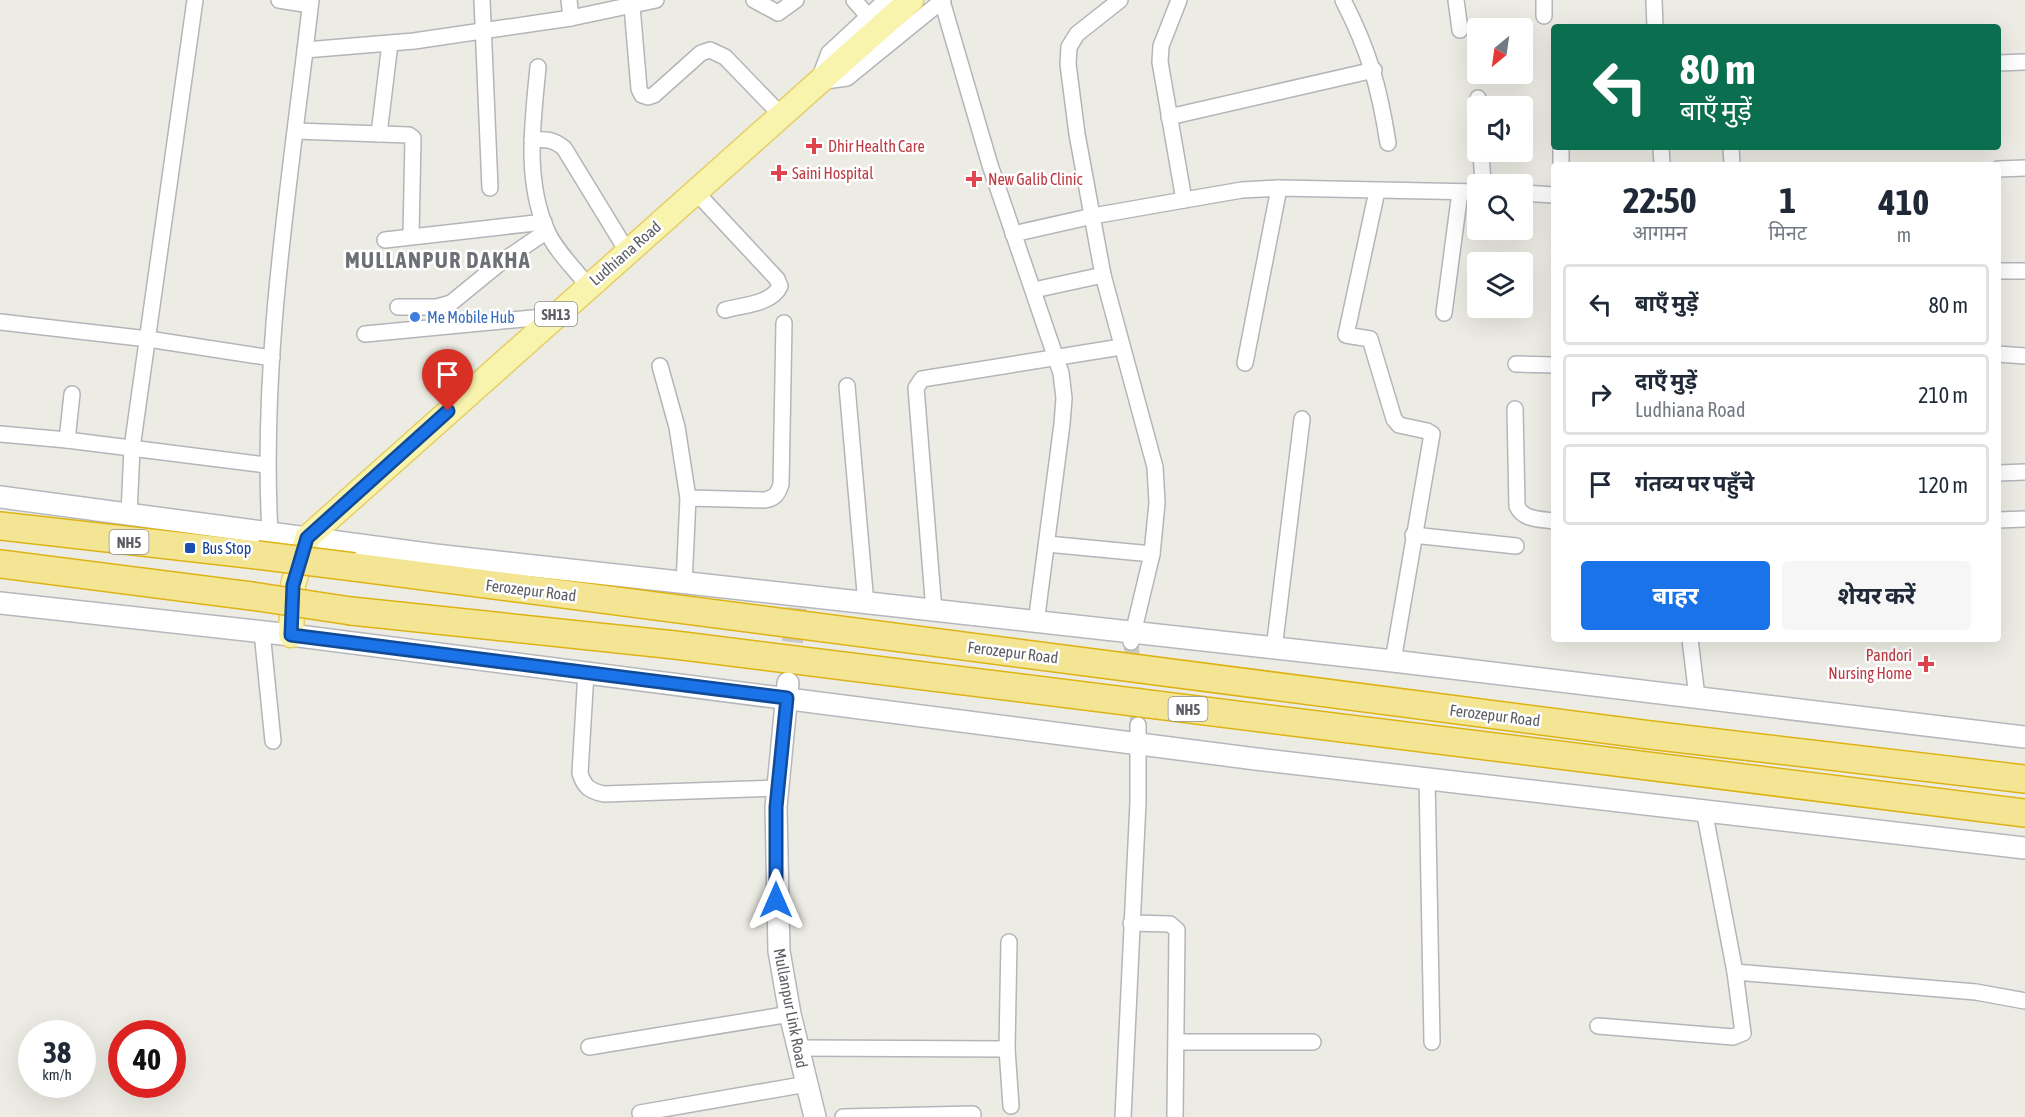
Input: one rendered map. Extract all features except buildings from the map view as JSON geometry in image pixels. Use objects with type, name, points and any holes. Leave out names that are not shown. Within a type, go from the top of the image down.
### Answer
[{"type":"highway","name":"Ferozepur Road","points":[[0,526],[264,544],[354,567],[1650,735],[2025,779]]},
{"type":"highway","name":"NH5","points":[[0,564],[351,611],[687,646],[2025,813]]},
{"type":"main road","name":"Ludhiana Road","points":[[307,538],[911,0]]},
{"type":"main road","points":[[0,496],[129,514],[264,544],[307,538],[684,584],[796,602],[866,604],[1036,623],[1132,638],[1393,661],[2025,737]]},
{"type":"main road","points":[[291,635],[293,585],[307,538]]},
{"type":"main road","points":[[0,603],[291,635],[586,672],[788,690],[1139,734],[1427,777],[2025,848]]},
{"type":"main road","name":"Mullanpur Link Road","points":[[788,690],[777,788],[777,921],[779,951],[790,1014],[815,1117]]},
{"type":"street","points":[[129,514],[132,448],[195,0]]},
{"type":"street","points":[[264,544],[272,358],[310,2],[279,0]]},
{"type":"street","points":[[482,0],[490,188]]},
{"type":"street","points":[[569,0],[571,18]]},
{"type":"street","points":[[305,50],[390,43],[571,18],[656,0]]},
{"type":"street","points":[[754,0],[778,13],[796,0]]},
{"type":"street","points":[[854,0],[868,16]]},
{"type":"street","points":[[886,0],[829,53],[818,82],[847,78],[942,0],[975,118],[1056,358],[1064,398],[1036,623]]},
{"type":"street","points":[[1120,0],[1077,34],[1069,47],[1068,64],[1077,134],[1103,275],[1120,347],[1147,429],[1155,467],[1157,503],[1152,554],[1132,638]]},
{"type":"street","points":[[1179,0],[1161,46],[1160,62],[1185,200]]},
{"type":"street","points":[[1343,0],[1364,41],[1374,70],[1388,143]]},
{"type":"street","points":[[1456,0],[1460,30]]},
{"type":"street","points":[[1544,0],[1545,16]]},
{"type":"street","points":[[1654,0],[1655,24]]},
{"type":"street","points":[[632,6],[639,89],[642,95],[648,97],[654,94],[701,53],[710,50],[725,57],[781,115]]},
{"type":"street","points":[[379,134],[390,43]]},
{"type":"street","points":[[2001,63],[2025,62]]},
{"type":"street","points":[[538,68],[532,140],[532,175],[545,227],[588,286]]},
{"type":"street","points":[[1169,117],[1374,70]]},
{"type":"street","points":[[296,131],[409,135],[414,142],[411,236]]},
{"type":"street","points":[[532,140],[546,139],[564,148],[627,251]]},
{"type":"street","points":[[2001,170],[2025,168]]},
{"type":"street","points":[[1013,234],[1093,216],[1242,190],[1279,188],[1467,192]]},
{"type":"street","points":[[1245,363],[1279,188]]},
{"type":"street","points":[[695,191],[777,279],[780,286],[776,295],[769,299],[725,310]]},
{"type":"street","points":[[1377,191],[1346,332],[1348,337],[1370,339],[1394,419],[1399,425],[1427,430],[1432,435],[1393,661]]},
{"type":"street","points":[[1444,313],[1460,192]]},
{"type":"street","points":[[1533,194],[1551,195]]},
{"type":"street","points":[[385,240],[411,236],[545,227]]},
{"type":"street","points":[[398,307],[437,307],[451,303],[545,227]]},
{"type":"street","points":[[2001,272],[2025,271]]},
{"type":"street","points":[[1034,290],[1103,275]]},
{"type":"street","points":[[365,334],[554,316]]},
{"type":"street","points":[[0,322],[148,339],[272,358]]},
{"type":"street","points":[[688,498],[765,500],[772,499],[778,493],[781,484],[784,323]]},
{"type":"street","points":[[934,612],[916,397],[918,382],[922,379],[1120,347]]},
{"type":"street","points":[[2001,354],[2025,356]]},
{"type":"street","points":[[1516,364],[1551,365]]},
{"type":"street","points":[[660,366],[677,427],[688,498],[684,584]]},
{"type":"street","points":[[847,386],[866,604]]},
{"type":"street","points":[[67,440],[72,394]]},
{"type":"street","points":[[1515,410],[1517,506],[1520,512],[1528,517],[1551,521]]},
{"type":"street","points":[[1274,649],[1302,419]]},
{"type":"street","points":[[0,434],[266,465]]},
{"type":"street","points":[[2001,473],[2025,472]]},
{"type":"street","points":[[2001,520],[2025,519]]},
{"type":"street","points":[[1413,535],[1516,546]]},
{"type":"street","points":[[1047,544],[1152,554]]},
{"type":"street","points":[[262,632],[273,741]]},
{"type":"street","points":[[1690,642],[1696,697]]},
{"type":"street","points":[[586,672],[580,773],[584,784],[593,792],[604,794],[777,788]]},
{"type":"street","points":[[1123,1117],[1139,734]]},
{"type":"street","points":[[1427,777],[1432,1042]]},
{"type":"street","points":[[1598,1026],[1739,1036],[1744,1028],[1736,972],[1704,810]]},
{"type":"street","points":[[1131,923],[1170,924],[1177,930],[1175,1117]]},
{"type":"street","points":[[1009,942],[1007,1049],[1011,1106]]},
{"type":"street","points":[[1736,972],[1976,992],[2025,1001]]},
{"type":"street","points":[[589,1047],[790,1014]]},
{"type":"street","points":[[1176,1041],[1314,1042]]},
{"type":"street","points":[[798,1048],[1007,1049]]},
{"type":"street","points":[[640,1113],[807,1084]]},
{"type":"street","points":[[843,1117],[974,1114]]},
{"type":"tunnel","points":[[789,673],[796,608]]},
{"type":"tunnel","points":[[1131,642],[1138,725]]},
{"type":"place","name":"Dhir Health Care","points":[[814,146]]},
{"type":"place","name":"Saini Hospital","points":[[779,173]]},
{"type":"place","name":"New Galib Clinic","points":[[974,179]]},
{"type":"place","name":"Me Mobile Hub","points":[[415,317]]},
{"type":"place","name":"Bus Stop","points":[[190,548]]},
{"type":"place","name":"Pandori Nursing Home","points":[[1926,664]]},
{"type":"district","name":"MULLANPUR DAKHA","points":[[438,260]]},
{"type":"route","points":[[448,411],[307,538],[293,585],[291,635],[787,698],[776,807],[776,900]]}]
